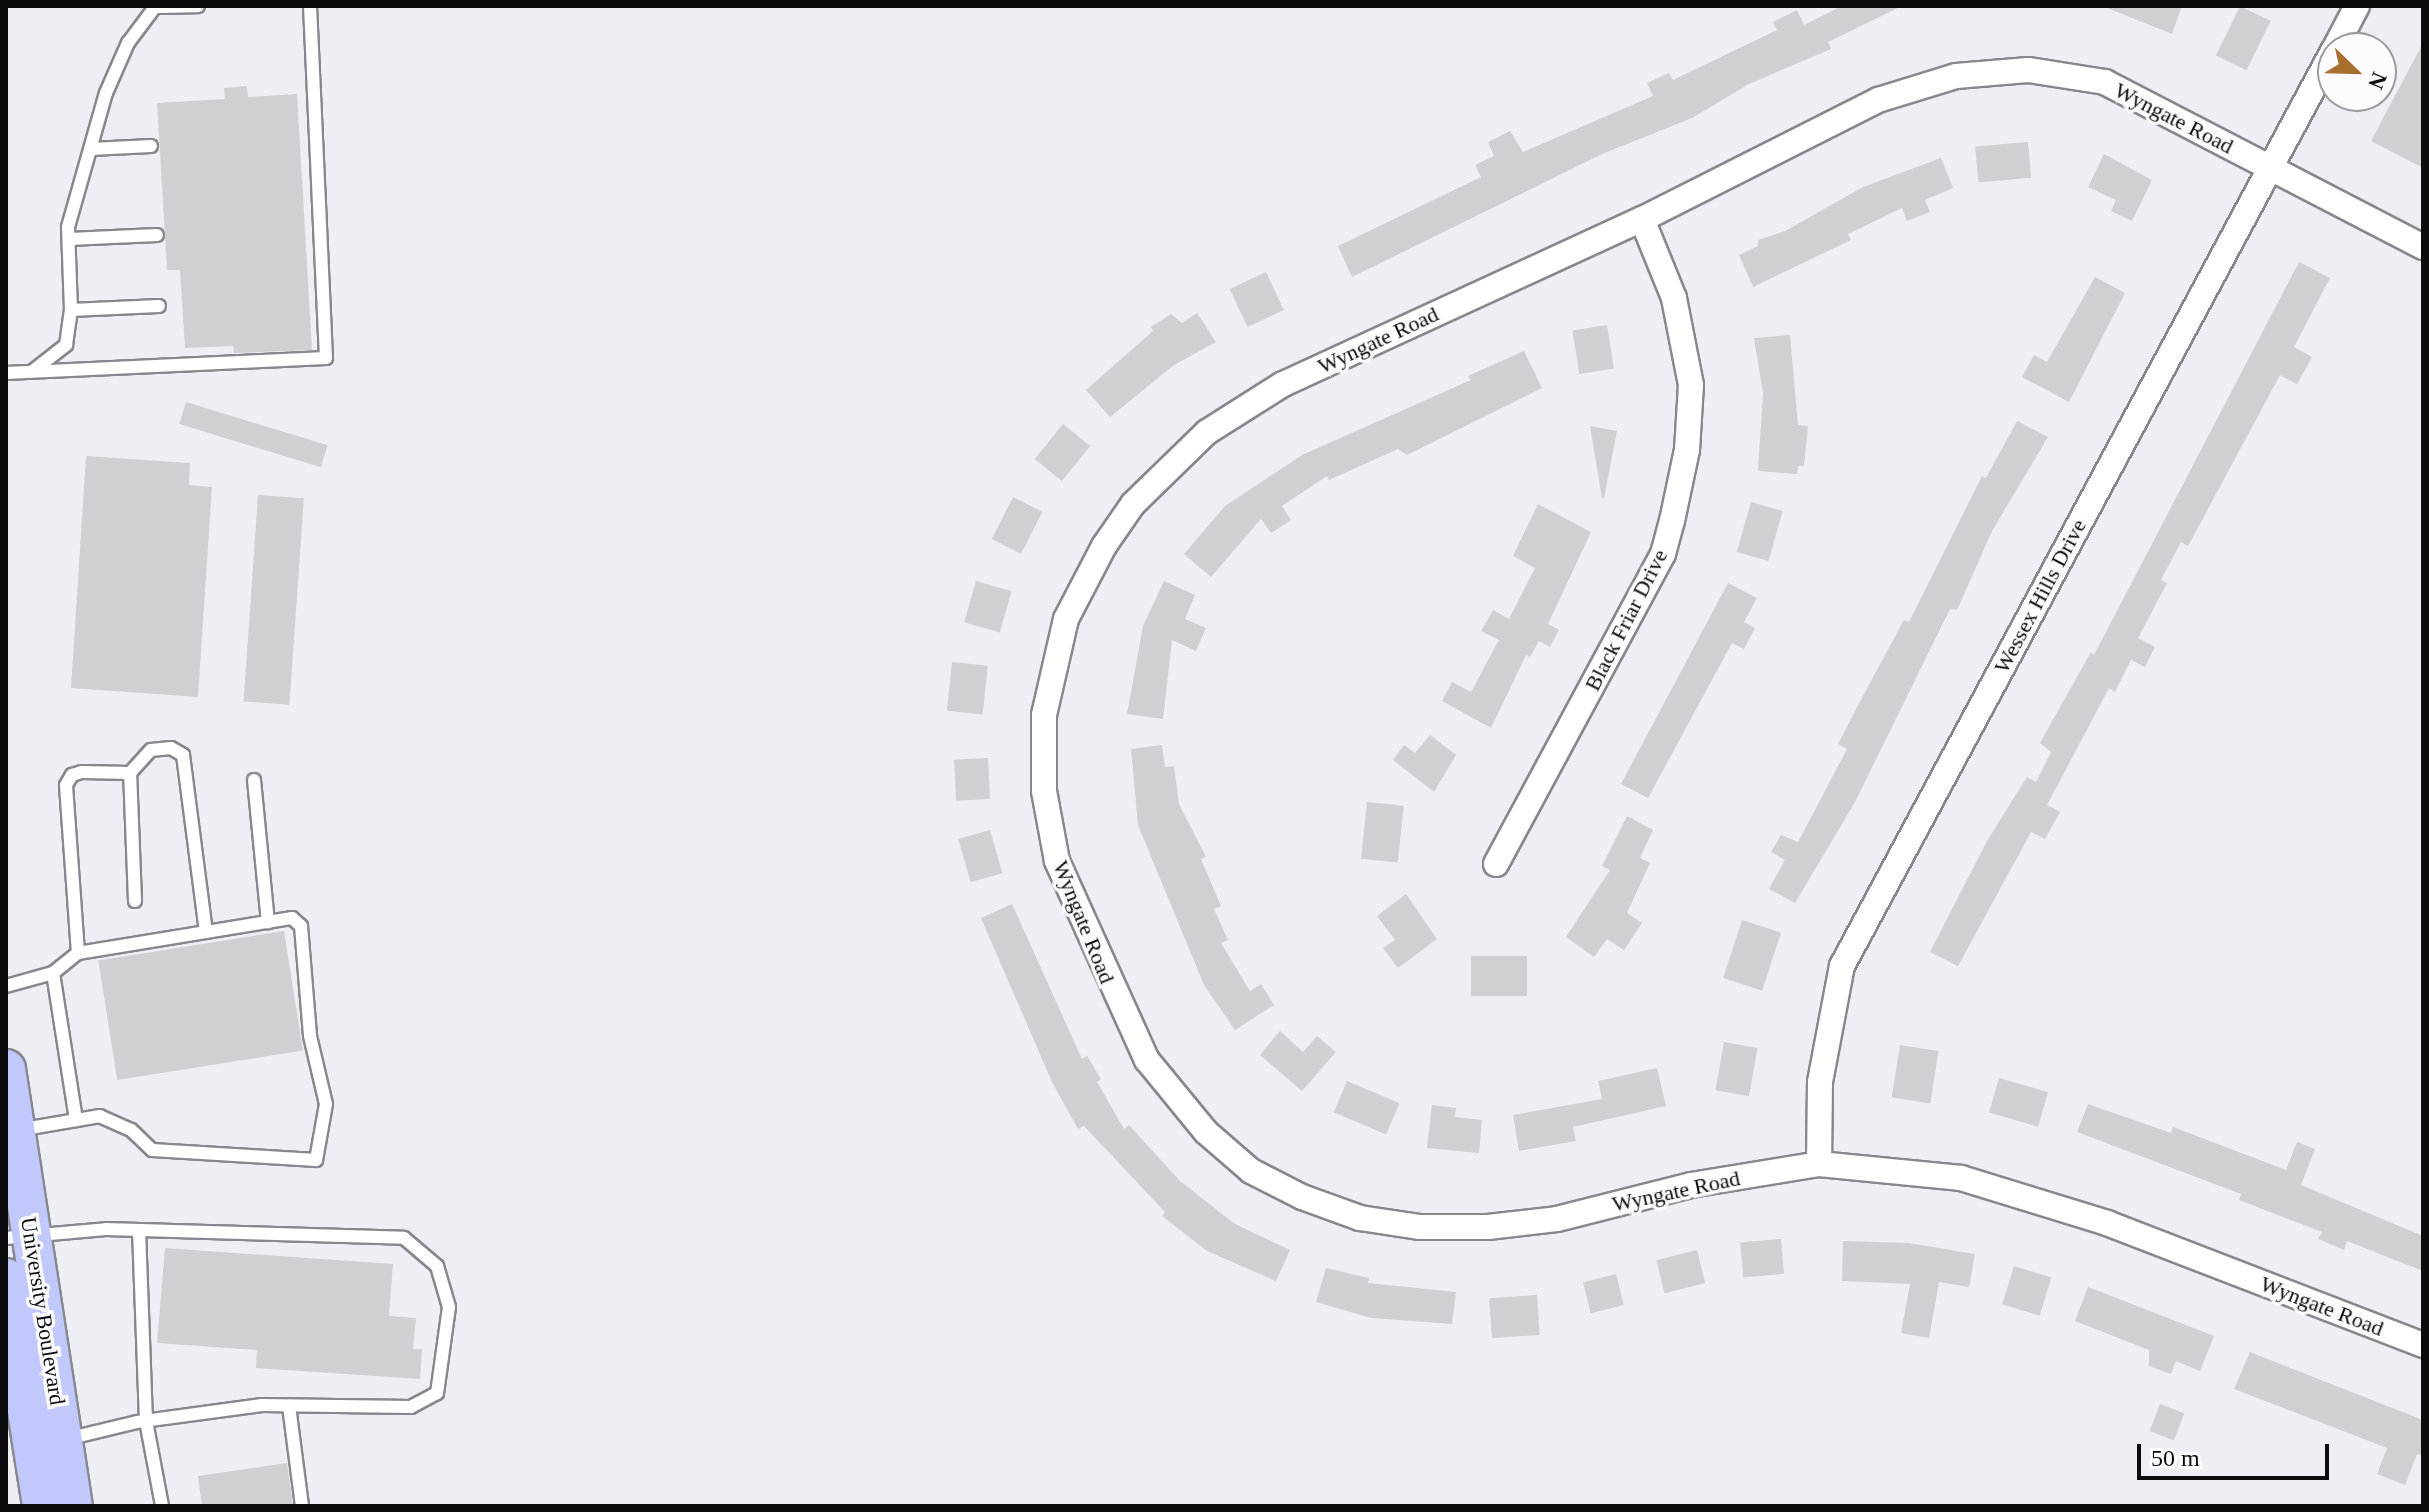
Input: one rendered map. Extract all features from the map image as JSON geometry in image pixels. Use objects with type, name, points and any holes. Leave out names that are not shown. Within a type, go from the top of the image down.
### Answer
[{"type":"main road","name":"University Boulevard","points":[[6,1069],[18,1236],[47,1442],[42,1506]]},
{"type":"main road","name":"University Boulevard","points":[[6,1278],[47,1442],[73,1506]]},
{"type":"street","name":"Wessex Hills Drive","points":[[2343,32],[2357,6]]},
{"type":"street","name":"Wyngate Road","points":[[2423,247],[2105,82],[2028,70],[1938,80],[1878,100],[1642,219],[1248,402],[1168,466],[1104,546],[1066,619],[1044,715],[1044,791],[1057,861],[1098,961],[1147,1060],[1206,1132],[1251,1171],[1302,1197],[1360,1218],[1420,1227],[1488,1227],[1557,1219],[1691,1185],[1819,1164],[1961,1178],[2034,1198],[2423,1345]]},
{"type":"street","name":"Wessex Hills Drive","points":[[1819,1164],[1820,1082],[1842,966],[2317,80]]},
{"type":"street","name":"Black Friar Drive","points":[[1496,864],[1663,554],[1675,507],[1687,450],[1691,385],[1674,298],[1642,219]]},
{"type":"lane","points":[[34,370],[66,345],[71,310],[69,239],[76,187],[128,43],[155,7],[198,6]]},
{"type":"lane","points":[[6,373],[326,358],[310,6]]},
{"type":"lane","points":[[91,149],[151,146]]},
{"type":"lane","points":[[69,239],[157,235]]},
{"type":"lane","points":[[71,310],[159,306]]},
{"type":"lane","points":[[135,901],[130,773],[151,750],[171,748],[183,755],[206,932]]},
{"type":"lane","points":[[78,953],[66,785],[72,775],[82,772],[130,773]]},
{"type":"lane","points":[[254,780],[268,922]]},
{"type":"lane","points":[[6,986],[53,973],[78,953],[292,918],[301,926],[310,1036],[326,1104],[316,1160],[152,1150],[131,1130],[100,1116],[10,1130]]},
{"type":"lane","points":[[53,973],[76,1120]]},
{"type":"lane","points":[[18,1236],[139,1230],[404,1238],[437,1266],[449,1307],[437,1393],[411,1407],[289,1406],[146,1421],[47,1442]]},
{"type":"lane","points":[[139,1230],[146,1421],[162,1506]]},
{"type":"lane","points":[[289,1406],[302,1506]]},
{"type":"building","points":[[1842,6],[1902,6],[1828,42],[1831,49],[1749,84],[1692,118],[1602,154],[1352,277],[1338,246],[1481,177],[1475,165],[1494,156],[1488,142],[1510,131],[1523,152],[1653,96],[1647,83],[1669,73],[1673,80],[1777,30],[1773,22],[1797,10],[1804,25]]},
{"type":"building","points":[[2102,6],[2182,6],[2172,34]]},
{"type":"building","points":[[2240,6],[2271,21],[2246,70],[2216,55]]},
{"type":"building","points":[[2423,43],[2423,168],[2371,141],[2386,112],[2397,112],[2397,92]]},
{"type":"building","points":[[247,86],[248,97],[297,94],[312,350],[234,353],[233,346],[185,348],[180,270],[167,270],[157,103],[225,99],[224,88]]},
{"type":"building","points":[[2028,142],[2031,178],[1978,182],[1975,147]]},
{"type":"building","points":[[2104,154],[2152,180],[2132,221],[2111,211],[2116,200],[2088,187]]},
{"type":"building","points":[[1941,158],[1953,188],[1925,200],[1930,212],[1907,221],[1902,208],[1848,234],[1851,240],[1753,287],[1739,255],[1758,246],[1758,240],[1785,231],[1863,187]]},
{"type":"building","points":[[2299,262],[2330,278],[2294,347],[2312,357],[2297,384],[2280,375],[2188,546],[2181,542],[2161,580],[2167,583],[2138,638],[2155,647],[2145,667],[2131,660],[2115,692],[2109,688],[2047,805],[2060,812],[2045,839],[2031,832],[1958,966],[1930,952],[1987,841],[2027,777],[2036,782],[2051,752],[2040,743],[2091,652],[2094,655]]},
{"type":"building","points":[[1266,272],[1284,310],[1247,327],[1230,289]]},
{"type":"building","points":[[2095,277],[2125,293],[2069,402],[2022,377],[2034,355],[2047,362]]},
{"type":"building","points":[[1197,313],[1216,342],[1174,365],[1110,417],[1086,390],[1153,331],[1151,327],[1171,314],[1182,323]]},
{"type":"building","points":[[1607,325],[1614,368],[1579,374],[1572,330]]},
{"type":"building","points":[[1790,335],[1798,425],[1808,426],[1804,466],[1798,466],[1797,474],[1758,471],[1763,393],[1754,338]]},
{"type":"building","points":[[1524,351],[1542,388],[1407,455],[1398,449],[1329,480],[1327,476],[1282,506],[1291,520],[1271,533],[1261,519],[1211,577],[1184,554],[1225,506],[1302,455],[1471,380],[1468,376]]},
{"type":"building","points":[[186,402],[328,445],[321,467],[179,424]]},
{"type":"building","points":[[2017,421],[2048,437],[1992,531],[1957,610],[1950,609],[1855,802],[1795,903],[1769,889],[1785,860],[1771,852],[1781,835],[1798,842],[1847,749],[1838,744],[1864,694],[1904,620],[1909,622],[1982,476],[1986,478]]},
{"type":"building","points":[[1063,424],[1090,446],[1062,481],[1035,459]]},
{"type":"building","points":[[1590,426],[1617,431],[1604,498],[1602,498]]},
{"type":"building","points":[[86,456],[190,463],[189,485],[212,487],[198,697],[71,688]]},
{"type":"building","points":[[258,495],[304,498],[289,705],[244,701]]},
{"type":"building","points":[[1013,497],[1042,512],[1021,554],[992,539]]},
{"type":"building","points":[[1751,502],[1783,511],[1768,561],[1737,552]]},
{"type":"building","points":[[1538,504],[1591,532],[1548,624],[1559,630],[1550,647],[1539,641],[1530,657],[1526,655],[1491,728],[1442,701],[1452,682],[1471,692],[1499,640],[1481,631],[1493,610],[1509,619],[1535,568],[1513,556]]},
{"type":"building","points":[[976,581],[1012,591],[1000,633],[964,622]]},
{"type":"building","points":[[1164,581],[1195,595],[1185,619],[1206,628],[1196,651],[1172,640],[1163,719],[1127,714],[1143,626]]},
{"type":"building","points":[[1728,583],[1757,598],[1744,622],[1755,628],[1744,649],[1732,643],[1648,798],[1621,784]]},
{"type":"building","points":[[952,662],[988,666],[983,714],[947,711]]},
{"type":"building","points":[[1430,735],[1456,755],[1434,792],[1393,760],[1404,745],[1415,753]]},
{"type":"building","points":[[1162,745],[1165,767],[1174,766],[1179,804],[1206,857],[1201,859],[1221,906],[1214,909],[1228,940],[1221,943],[1250,991],[1261,984],[1274,1005],[1235,1030],[1204,985],[1138,825],[1131,749]]},
{"type":"building","points":[[988,758],[990,799],[956,801],[954,760]]},
{"type":"building","points":[[1367,802],[1404,806],[1398,863],[1361,859]]},
{"type":"building","points":[[1627,816],[1653,830],[1640,858],[1650,863],[1627,913],[1642,923],[1624,950],[1607,939],[1594,957],[1566,937],[1610,870],[1602,866]]},
{"type":"building","points":[[990,830],[1002,873],[971,882],[958,839]]},
{"type":"building","points":[[1406,894],[1437,939],[1398,968],[1383,948],[1395,940],[1377,916]]},
{"type":"building","points":[[1012,904],[1082,1059],[1087,1056],[1101,1079],[1097,1082],[1124,1129],[1129,1125],[1180,1181],[1235,1224],[1290,1250],[1276,1281],[1207,1251],[1162,1216],[1165,1212],[1084,1126],[1078,1129],[1052,1082],[981,918]]},
{"type":"building","points":[[1742,920],[1781,933],[1762,991],[1723,978]]},
{"type":"building","points":[[284,931],[303,1051],[117,1080],[98,960]]},
{"type":"building","points":[[1471,956],[1527,956],[1527,996],[1471,996]]},
{"type":"building","points":[[1280,1031],[1303,1052],[1317,1036],[1336,1052],[1302,1091],[1260,1055]]},
{"type":"building","points":[[1724,1042],[1757,1048],[1749,1096],[1715,1090]]},
{"type":"building","points":[[1900,1045],[1939,1051],[1930,1103],[1892,1097]]},
{"type":"building","points":[[1657,1068],[1666,1106],[1573,1127],[1576,1141],[1519,1151],[1513,1115],[1602,1099],[1598,1081]]},
{"type":"building","points":[[1999,1078],[2048,1092],[2038,1127],[1989,1113]]},
{"type":"building","points":[[1347,1081],[1399,1103],[1386,1135],[1334,1112]]},
{"type":"building","points":[[2088,1104],[2171,1133],[2173,1127],[2286,1170],[2297,1142],[2315,1149],[2301,1185],[2423,1236],[2423,1271],[2347,1241],[2344,1250],[2318,1239],[2322,1232],[2239,1200],[2241,1194],[2077,1132]]},
{"type":"building","points":[[1432,1105],[1456,1108],[1455,1117],[1482,1120],[1479,1153],[1427,1148]]},
{"type":"building","points":[[1781,1239],[1784,1274],[1743,1277],[1740,1243]]},
{"type":"building","points":[[1843,1241],[1909,1243],[1975,1254],[1969,1287],[1939,1282],[1929,1338],[1901,1333],[1910,1284],[1842,1281]]},
{"type":"building","points":[[165,1248],[393,1264],[389,1316],[416,1318],[413,1349],[422,1349],[420,1379],[256,1368],[257,1350],[157,1343]]},
{"type":"building","points":[[1697,1250],[1705,1283],[1664,1293],[1656,1260]]},
{"type":"building","points":[[2014,1266],[2051,1277],[2040,1316],[2002,1304]]},
{"type":"building","points":[[1326,1268],[1369,1278],[1368,1283],[1456,1292],[1452,1324],[1371,1318],[1316,1302]]},
{"type":"building","points":[[1616,1274],[1624,1305],[1591,1313],[1583,1282]]},
{"type":"building","points":[[2088,1287],[2214,1336],[2200,1371],[2176,1361],[2171,1374],[2149,1366],[2149,1350],[2075,1321]]},
{"type":"building","points":[[1537,1295],[1540,1335],[1492,1338],[1489,1298]]},
{"type":"building","points":[[2250,1352],[2423,1420],[2423,1456],[2417,1454],[2405,1485],[2377,1474],[2387,1448],[2234,1389]]},
{"type":"building","points":[[2160,1404],[2184,1413],[2174,1440],[2150,1431]]},
{"type":"building","points":[[287,1463],[293,1506],[202,1506],[198,1476]]}]
